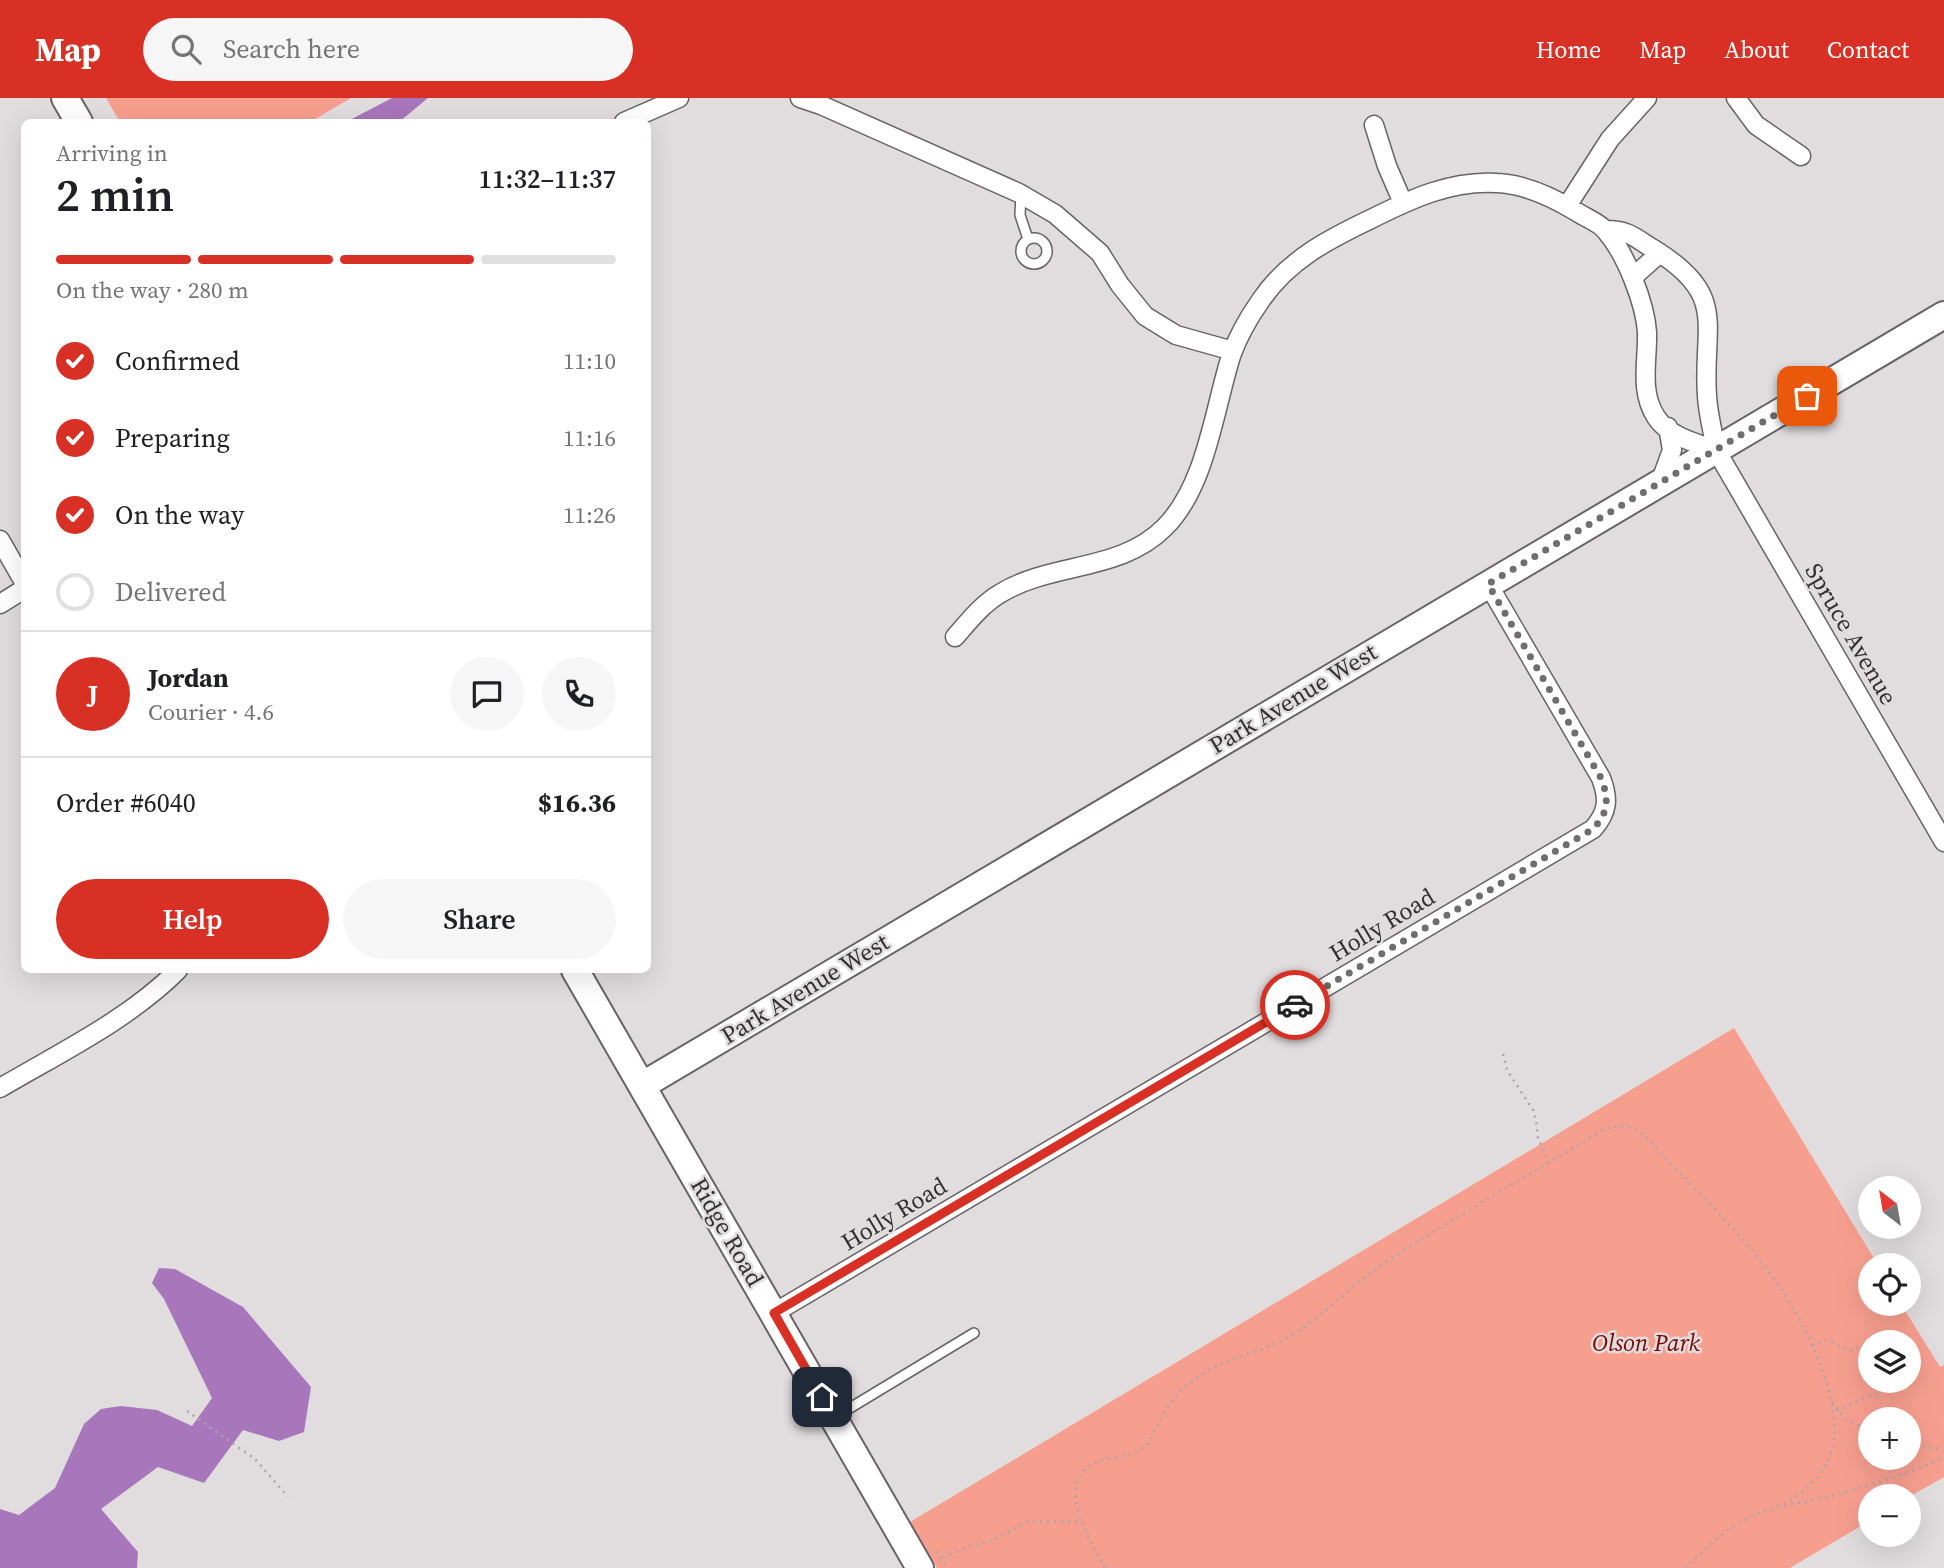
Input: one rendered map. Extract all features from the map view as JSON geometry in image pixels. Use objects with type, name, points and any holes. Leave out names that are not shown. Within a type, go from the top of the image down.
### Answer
[{"type":"street","points":[[65,98],[77,119]]},
{"type":"street","points":[[631,119],[679,98]]},
{"type":"street","points":[[800,98],[1021,194],[1055,215],[1097,250],[1145,316],[1159,327],[1232,353]]},
{"type":"street","points":[[1567,206],[1610,139],[1647,98]]},
{"type":"street","points":[[1736,98],[1756,125],[1801,156]]},
{"type":"street","points":[[1374,125],[1387,166],[1403,203]]},
{"type":"street","points":[[955,637],[990,600],[1003,591],[1037,578],[1129,553],[1163,529],[1185,501],[1200,465],[1232,353],[1262,298],[1283,274],[1322,242],[1435,190],[1471,182],[1499,183],[1537,192],[1567,206],[1606,230],[1633,277],[1647,330],[1644,376],[1656,418],[1679,437],[1716,450],[1707,388],[1709,327],[1706,302],[1687,273],[1660,253],[1623,230],[1606,230]]},
{"type":"street","points":[[1633,277],[1660,253]]},
{"type":"street","name":"Park Avenue West","points":[[643,1085],[1944,315]]},
{"type":"street","points":[[1660,482],[1672,450],[1668,427]]},
{"type":"street","name":"Spruce Avenue","points":[[1716,450],[1944,842]]},
{"type":"street","points":[[0,540],[21,577]]},
{"type":"street","name":"Holly Road","points":[[774,1313],[1593,829],[1601,820],[1608,802],[1601,778],[1488,584]]},
{"type":"street","points":[[0,604],[21,591]]},
{"type":"street","points":[[0,1088],[116,1019],[161,987],[175,973]]},
{"type":"street","name":"Ridge Road","points":[[577,973],[834,1418],[931,1563]]},
{"type":"lane","points":[[1021,194],[1020,215],[1028,239]]},
{"type":"lane","points":[[834,1418],[974,1333]]},
{"type":"path","points":[[1503,1054],[1507,1070],[1532,1110],[1538,1138],[1549,1163]]},
{"type":"path","points":[[1105,1568],[1081,1518],[1075,1488],[1084,1471],[1098,1460],[1126,1456],[1144,1447],[1152,1438],[1173,1399],[1194,1379],[1278,1343],[1298,1331],[1385,1263],[1601,1131],[1621,1125],[1637,1129],[1731,1229],[1771,1276],[1812,1346],[1830,1399],[1834,1433],[1828,1461],[1802,1492],[1783,1505]]},
{"type":"path","points":[[1812,1346],[1827,1340],[1848,1350],[1853,1351],[1858,1348]]},
{"type":"path","points":[[1838,1411],[1867,1396],[1880,1393]]},
{"type":"path","points":[[1830,1399],[1845,1419],[1858,1425]]},
{"type":"path","points":[[187,1411],[255,1459],[288,1497]]},
{"type":"path","points":[[1921,1445],[1944,1450]]},
{"type":"path","points":[[1685,1568],[1731,1528],[1755,1515],[1783,1505],[1843,1492],[1944,1457]]},
{"type":"path","points":[[931,1563],[973,1545],[992,1541],[1028,1521],[1076,1522],[1081,1518]]},
{"type":"green space","points":[[106,98],[351,98],[315,119],[118,119]]},
{"type":"green space","name":"Olson Park","points":[[1734,1028],[1858,1232],[1858,1239],[1862,1239],[1871,1253],[1858,1253],[1858,1316],[1908,1316],[1917,1330],[1858,1330],[1858,1393],[1921,1393],[1921,1336],[1940,1367],[1944,1365],[1944,1477],[1921,1490],[1921,1484],[1858,1484],[1858,1528],[1790,1568],[937,1568],[910,1522]]},
{"type":"shaded area","points":[[392,98],[428,98],[403,119],[352,119]]},
{"type":"shaded area","points":[[159,1268],[175,1269],[243,1307],[311,1387],[304,1432],[279,1441],[243,1430],[204,1483],[158,1467],[101,1509],[138,1552],[137,1568],[0,1568],[0,1509],[19,1515],[55,1488],[84,1424],[101,1409],[121,1406],[157,1410],[192,1426],[212,1398],[164,1299],[152,1283]]},
{"type":"way so far","points":[[1295,1005],[1593,829],[1605,812],[1608,802],[1601,778],[1488,584],[1807,396]]},
{"type":"route","points":[[822,1397],[774,1313],[1295,1005]]}]
